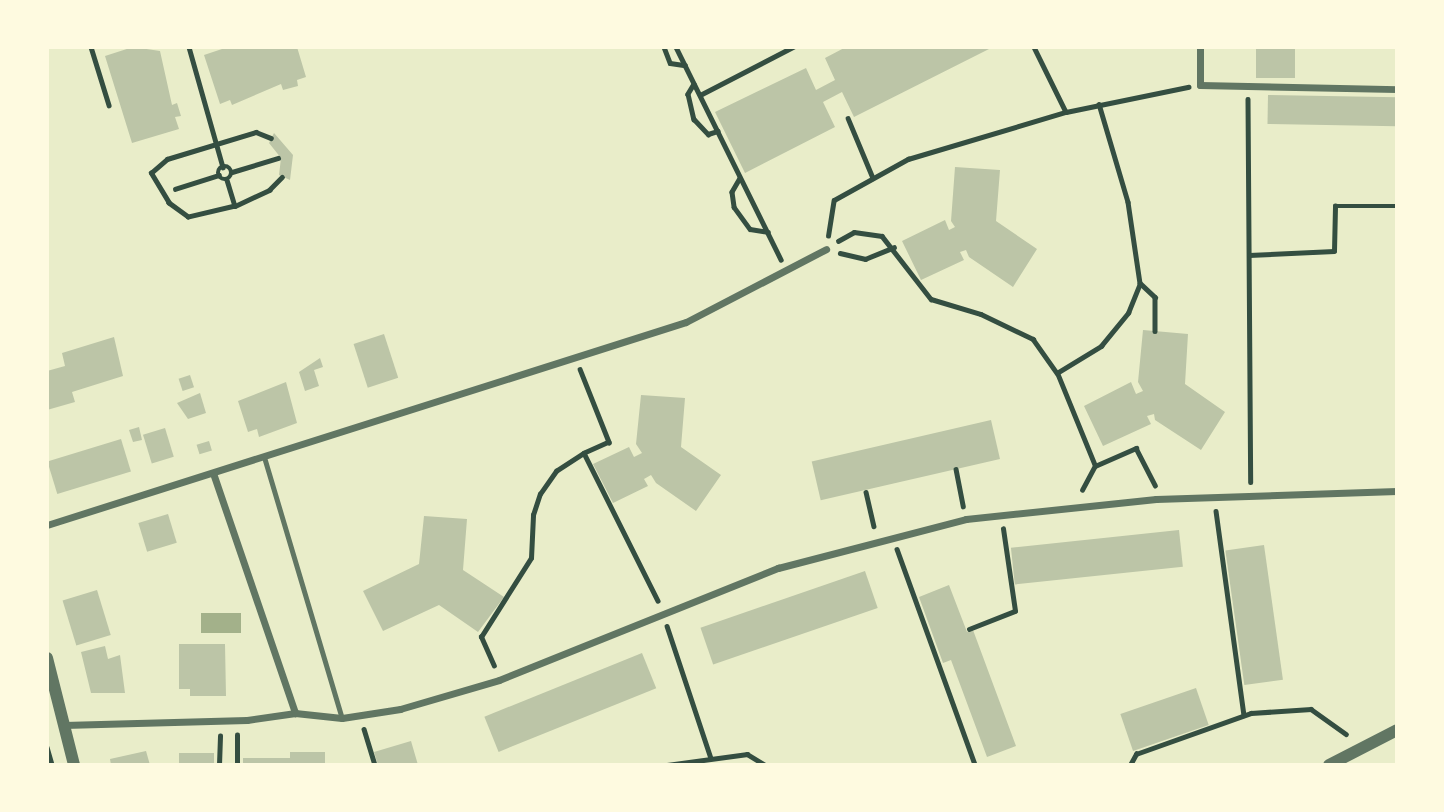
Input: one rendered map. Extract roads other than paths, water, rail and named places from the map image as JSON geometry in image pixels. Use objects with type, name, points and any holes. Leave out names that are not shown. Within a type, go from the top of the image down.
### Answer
[{"type":"street","points":[[1200,47],[1199,85],[1397,89]]},
{"type":"street","points":[[47,525],[686,322],[825,249]]},
{"type":"street","points":[[213,473],[295,713]]},
{"type":"street","points":[[64,725],[247,720],[295,713],[342,718],[362,716],[499,680],[778,568],[892,535],[1002,513],[1214,496],[1397,491]]},
{"type":"street","points":[[47,658],[74,765]]},
{"type":"street","points":[[1329,765],[1397,730]]},
{"type":"lane","points":[[264,457],[342,718]]}]
